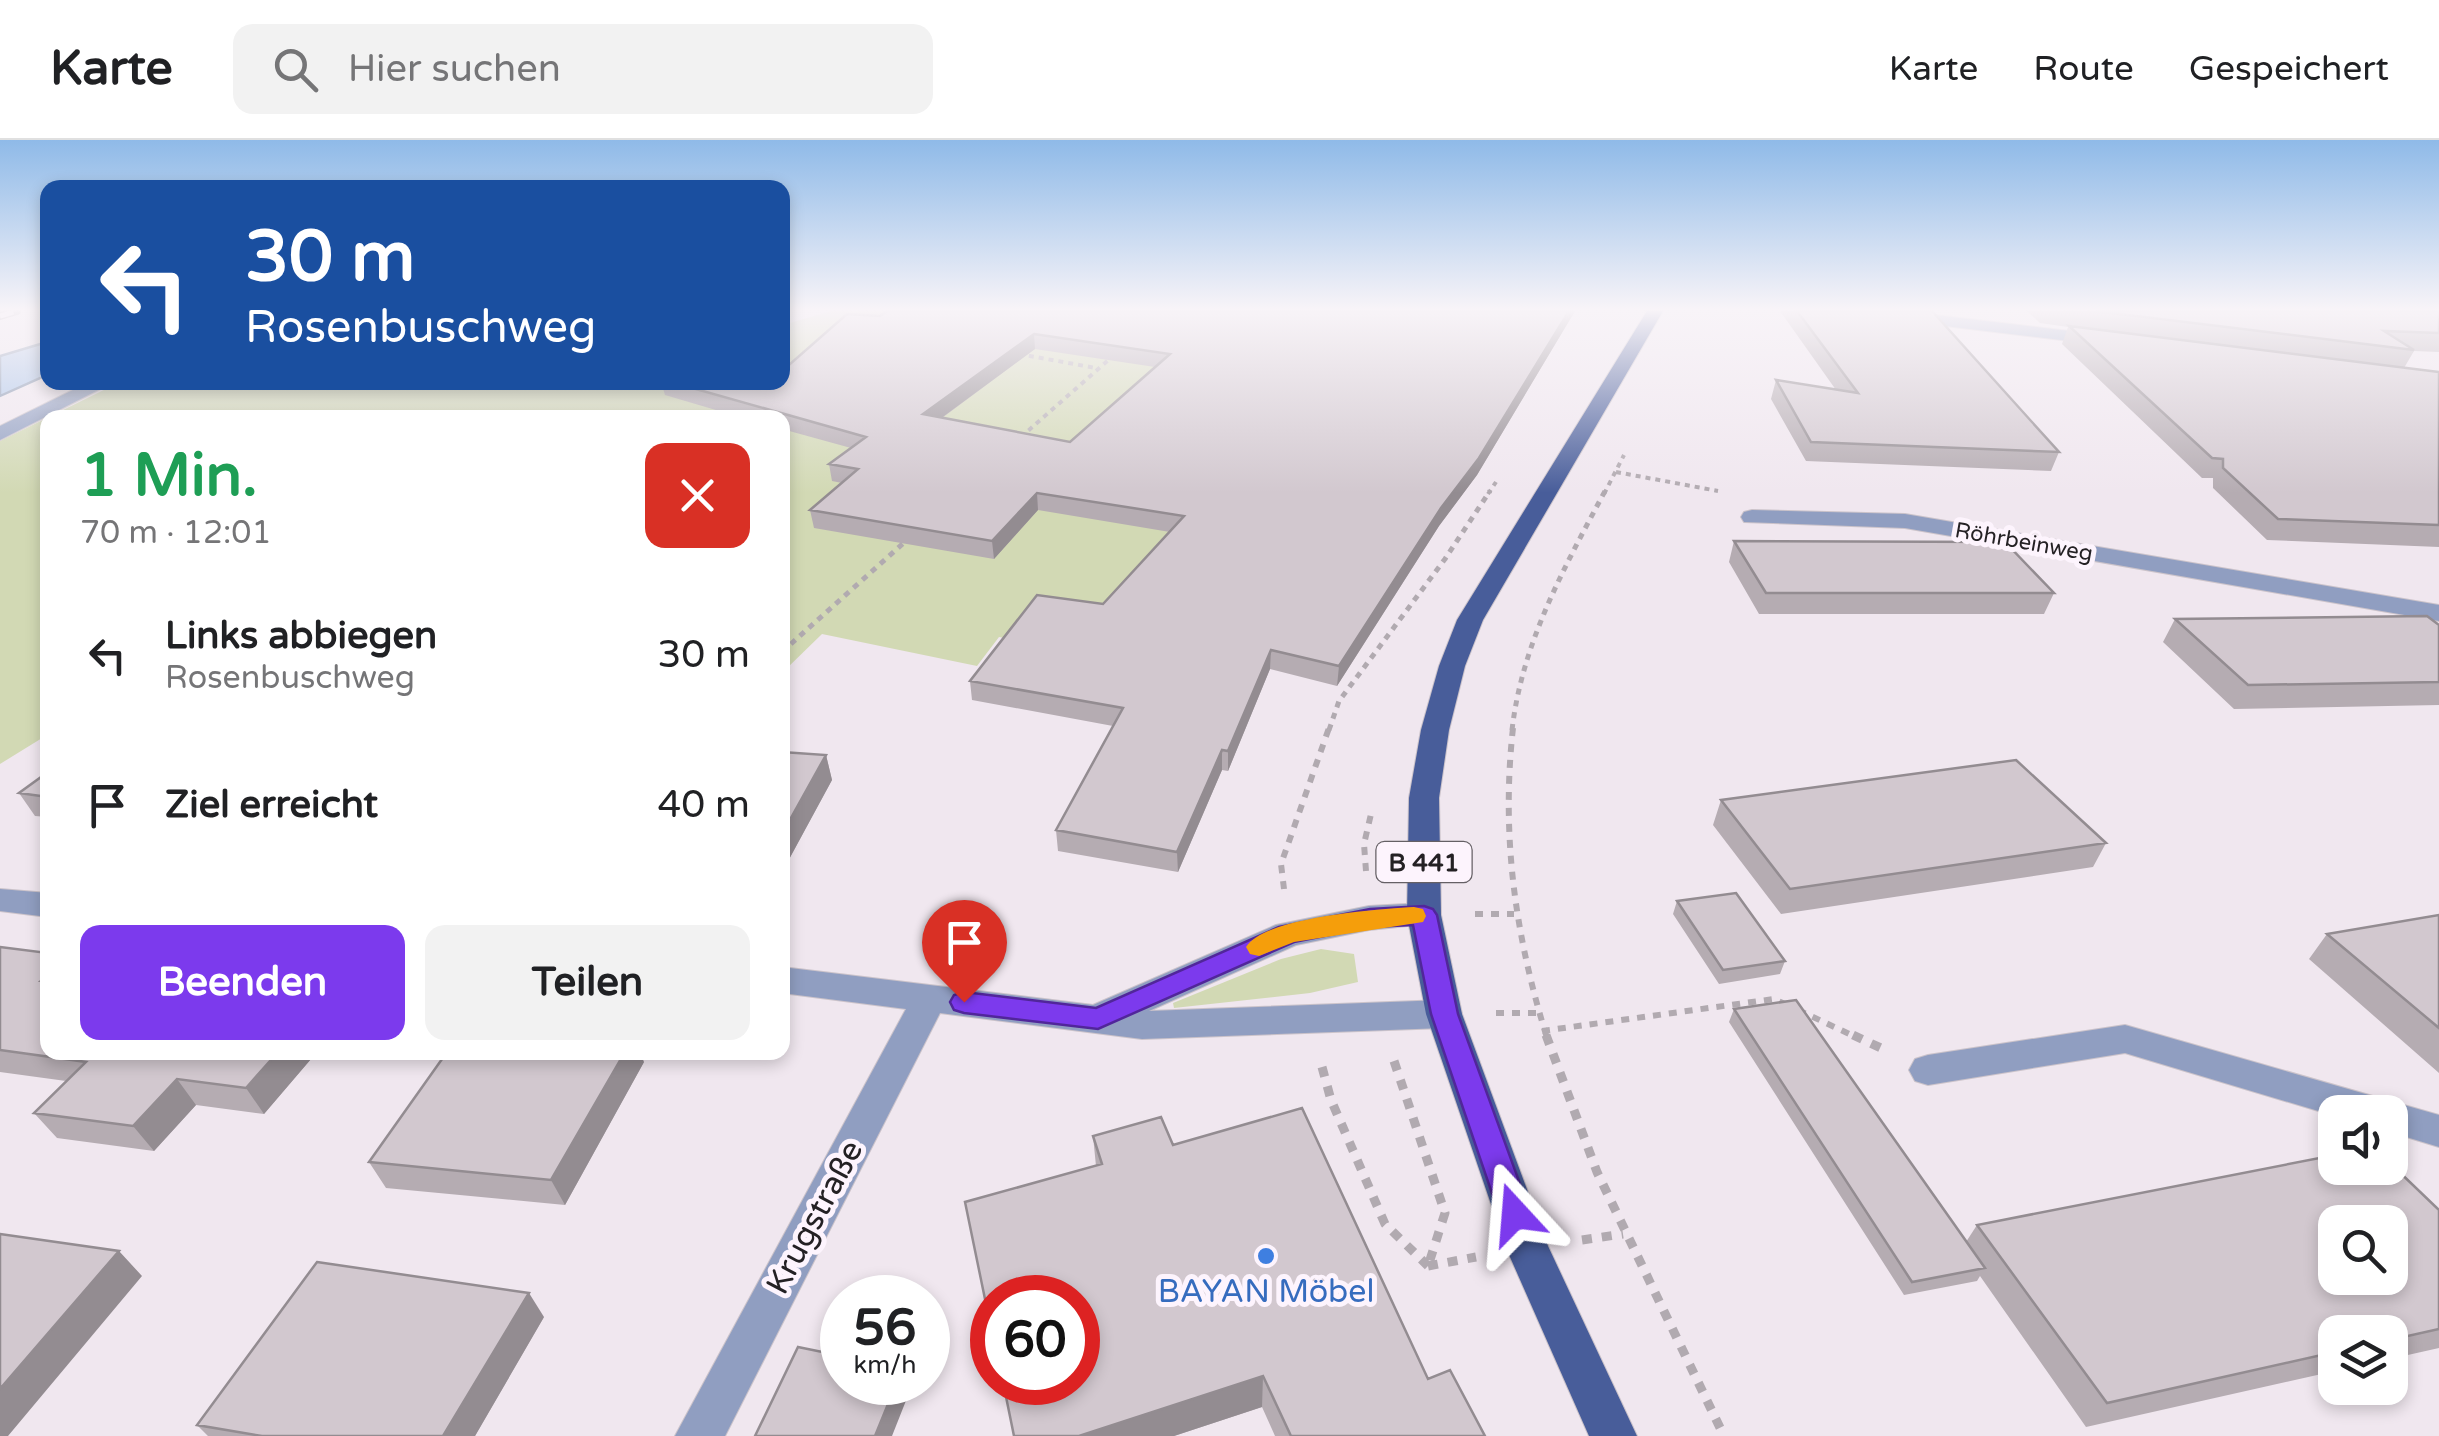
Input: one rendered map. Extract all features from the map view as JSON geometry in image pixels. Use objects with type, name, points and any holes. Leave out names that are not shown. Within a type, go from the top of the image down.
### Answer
[{"type":"main road","name":"B 441","points":[[1613,1436],[1527,1248],[1444,1014],[1424,915],[1424,798],[1435,730],[1452,666],[1470,620],[1618,371]]},
{"type":"street","points":[[48,410],[88,390]]},
{"type":"street","points":[[0,434],[40,414]]},
{"type":"street","name":"Röhrbeinweg","points":[[1752,517],[1905,521],[2439,613]]},
{"type":"street","points":[[0,900],[40,904]]},
{"type":"street","points":[[1098,1018],[1288,934],[1370,918],[1424,915]]},
{"type":"street","points":[[790,981],[1142,1024],[1444,1014]]},
{"type":"street","name":"Krugstraße","points":[[698,1436],[930,998]]},
{"type":"street","points":[[1928,1070],[2125,1039],[2318,1095]]},
{"type":"street","points":[[2408,1122],[2439,1131]]},
{"type":"path","points":[[1011,446],[1093,371]]},
{"type":"path","points":[[1630,444],[1538,626],[1516,696],[1506,776],[1508,887],[1542,1031],[1624,1234],[1724,1436]]},
{"type":"path","points":[[1616,472],[1718,491],[1752,517]]},
{"type":"path","points":[[790,645],[911,536]]},
{"type":"path","points":[[1542,1031],[1774,999],[1928,1070]]},
{"type":"path","points":[[1383,1016],[1401,1089],[1445,1213],[1428,1266]]},
{"type":"green space","points":[[790,371],[1398,371],[1149,664],[999,637],[977,666],[822,634],[790,665],[790,410],[63,410],[104,390],[790,390]]},
{"type":"green space","points":[[40,421],[40,739],[0,764],[0,441]]},
{"type":"green space","points":[[1321,949],[1354,954],[1358,982],[1310,993],[1174,1008],[1173,1003],[1281,959]]},
{"type":"water","points":[[0,371],[40,371],[40,378],[0,396]]},
{"type":"building","points":[[790,371],[982,371],[923,414],[1070,442],[1150,371],[1532,371],[1479,458],[1441,508],[1339,666],[1271,650],[1228,751],[1222,750],[1177,852],[1056,830],[1123,708],[970,681],[1037,595],[1103,604],[1184,516],[1037,493],[992,541],[810,510],[858,469],[829,464],[866,437],[790,416],[790,410],[770,410],[699,390],[790,390]]},
{"type":"building","points":[[1842,371],[1986,371],[2059,452],[1811,442],[1776,380],[1858,393]]},
{"type":"building","points":[[2118,371],[2439,372],[2439,525],[2278,519],[2223,468],[2223,459],[2212,458]]},
{"type":"building","points":[[1734,541],[2005,542],[2054,593],[1766,593]]},
{"type":"building","points":[[2427,616],[2439,625],[2439,682],[2248,685],[2175,619]]},
{"type":"building","points":[[790,753],[826,755],[790,820]]},
{"type":"building","points":[[2016,760],[2106,843],[1790,889],[1721,800]]},
{"type":"building","points":[[40,778],[40,796],[19,793]]},
{"type":"building","points":[[1736,893],[1785,961],[1723,970],[1677,901]]},
{"type":"building","points":[[2439,915],[2439,1028],[2327,934]]},
{"type":"building","points":[[0,947],[40,952],[40,1056],[0,1050]]},
{"type":"building","points":[[1796,1000],[1985,1268],[1912,1282],[1734,1009]]},
{"type":"building","points":[[72,1060],[271,1060],[246,1088],[177,1079],[133,1126],[34,1113],[86,1062]]},
{"type":"building","points":[[441,1060],[620,1060],[551,1180],[369,1162]]},
{"type":"building","points":[[1302,1108],[1428,1379],[1450,1370],[1485,1436],[1291,1436],[1263,1376],[1079,1436],[1014,1436],[1008,1405],[1100,1405],[1100,1275],[980,1275],[965,1202],[1102,1164],[1093,1136],[1161,1117],[1173,1145]]},
{"type":"building","points":[[2318,1158],[2318,1185],[2408,1185],[2408,1180],[2439,1210],[2439,1329],[2408,1336],[2408,1315],[2318,1315],[2318,1356],[2107,1403],[1977,1225]]},
{"type":"building","points":[[0,1234],[119,1251],[0,1389]]},
{"type":"building","points":[[317,1262],[529,1293],[443,1436],[262,1436],[197,1425]]},
{"type":"building","points":[[798,1347],[820,1352],[820,1405],[888,1405],[875,1436],[755,1436]]},
{"type":"slow traffic","points":[[1259,947],[1288,934],[1370,918],[1414,916]]},
{"type":"place","name":"BAYAN Möbel","points":[[1266,1256]]},
{"type":"route","points":[[964,1002],[1098,1018],[1288,934],[1370,918],[1424,915],[1444,1014],[1515,1214]]}]
